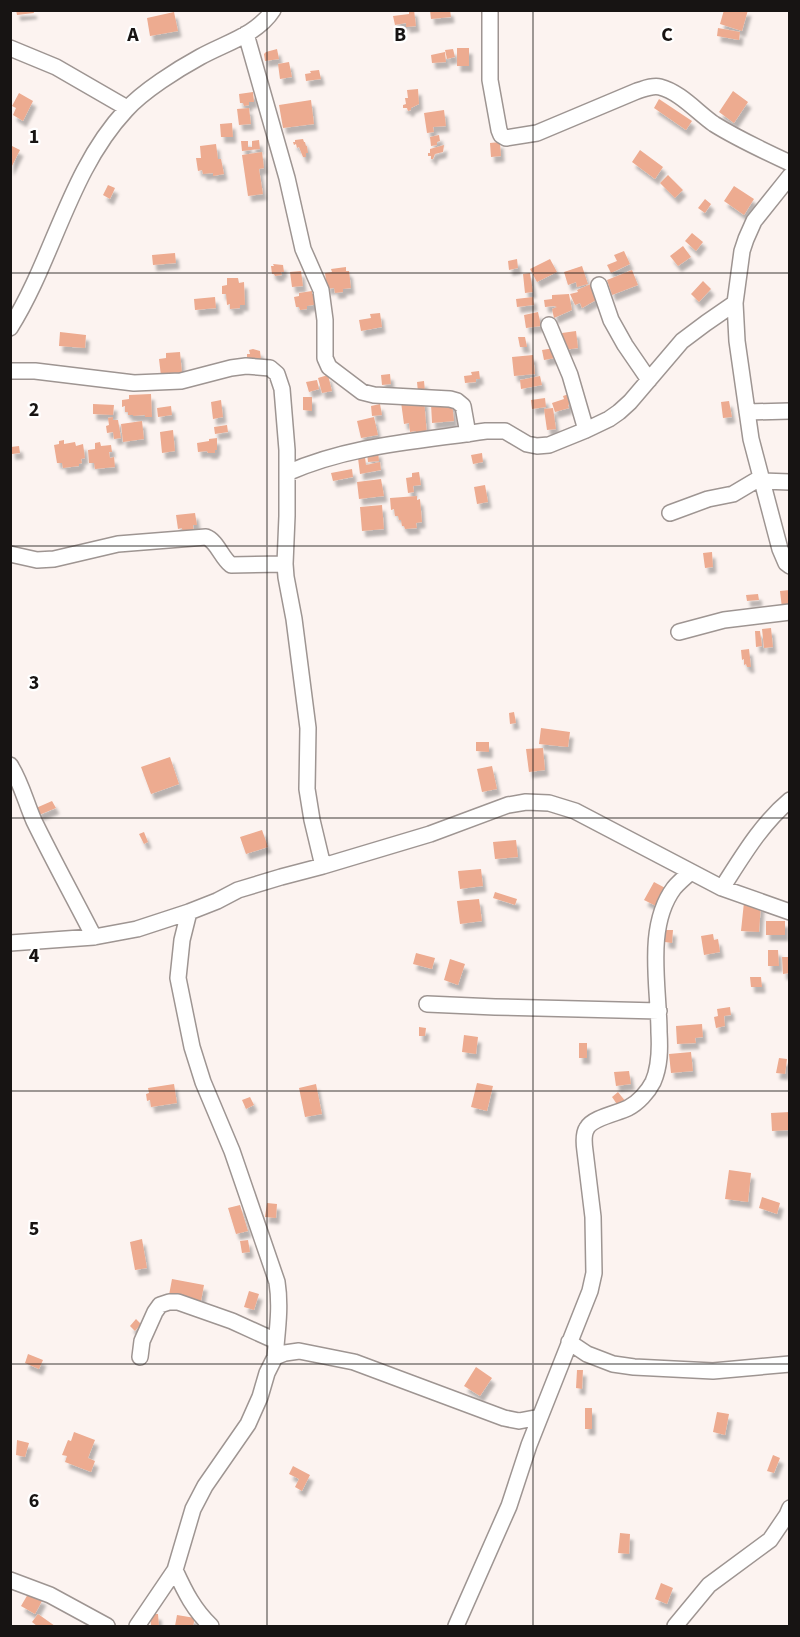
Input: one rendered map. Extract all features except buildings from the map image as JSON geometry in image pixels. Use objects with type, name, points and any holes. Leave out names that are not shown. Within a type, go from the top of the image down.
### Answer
[{"type":"street","points":[[10,328],[28,299],[88,161],[127,108],[149,90],[199,57],[262,24],[273,10]]},
{"type":"street","points":[[490,10],[490,80],[499,130],[506,138],[537,133],[637,91],[659,87],[676,96],[715,124],[789,163]]},
{"type":"street","points":[[246,34],[303,249],[321,290],[325,320],[325,358],[329,368],[368,394],[457,400],[463,406],[468,434]]},
{"type":"street","points":[[10,48],[56,67],[127,108]]},
{"type":"street","points":[[789,176],[754,221],[746,239],[741,251],[735,303],[737,341],[751,439],[780,549],[789,566]]},
{"type":"street","points":[[598,285],[625,345],[649,380]]},
{"type":"street","points":[[288,473],[323,459],[374,447],[495,430],[505,431],[527,444],[549,445],[586,430],[619,412],[682,341],[735,303]]},
{"type":"street","points":[[549,325],[570,375],[586,430]]},
{"type":"street","points":[[10,371],[35,371],[134,382],[181,381],[246,366],[270,368],[277,374],[282,389],[288,473],[285,564],[308,728],[307,789],[323,866]]},
{"type":"street","points":[[747,412],[789,411]]},
{"type":"street","points":[[670,513],[708,499],[733,495],[761,480],[789,482]]},
{"type":"street","points":[[10,554],[37,560],[54,559],[118,544],[206,537],[212,540],[231,565],[285,564]]},
{"type":"street","points":[[679,632],[724,620],[789,612]]},
{"type":"street","points":[[10,765],[26,804],[94,937]]},
{"type":"street","points":[[722,888],[755,838],[789,800]]},
{"type":"street","points":[[10,943],[94,937],[137,929],[189,912],[238,890],[430,834],[508,805],[526,802],[549,803],[574,811],[722,888],[789,912]]},
{"type":"street","points":[[456,1626],[509,1506],[529,1445],[590,1291],[594,1273],[593,1216],[584,1140],[591,1123],[628,1108],[639,1100],[653,1082],[660,1058],[656,955],[659,927],[663,908],[674,888],[691,872]]},
{"type":"street","points":[[137,1626],[175,1570],[193,1509],[205,1486],[248,1424],[275,1358],[279,1319],[277,1282],[232,1151],[203,1082],[192,1047],[178,978],[182,940],[189,912]]},
{"type":"street","points":[[427,1004],[659,1011]]},
{"type":"street","points":[[140,1357],[142,1341],[155,1312],[160,1305],[170,1302],[178,1302],[232,1321],[276,1341]]},
{"type":"street","points":[[569,1342],[587,1354],[613,1364],[634,1367],[712,1371],[789,1364]]},
{"type":"street","points":[[275,1358],[285,1353],[299,1351],[354,1362],[504,1418],[519,1420],[540,1417]]},
{"type":"street","points":[[675,1626],[710,1585],[770,1540],[787,1515],[789,1508]]},
{"type":"street","points":[[175,1570],[187,1597],[199,1615],[211,1626]]},
{"type":"street","points":[[10,1580],[50,1594],[107,1626]]}]
